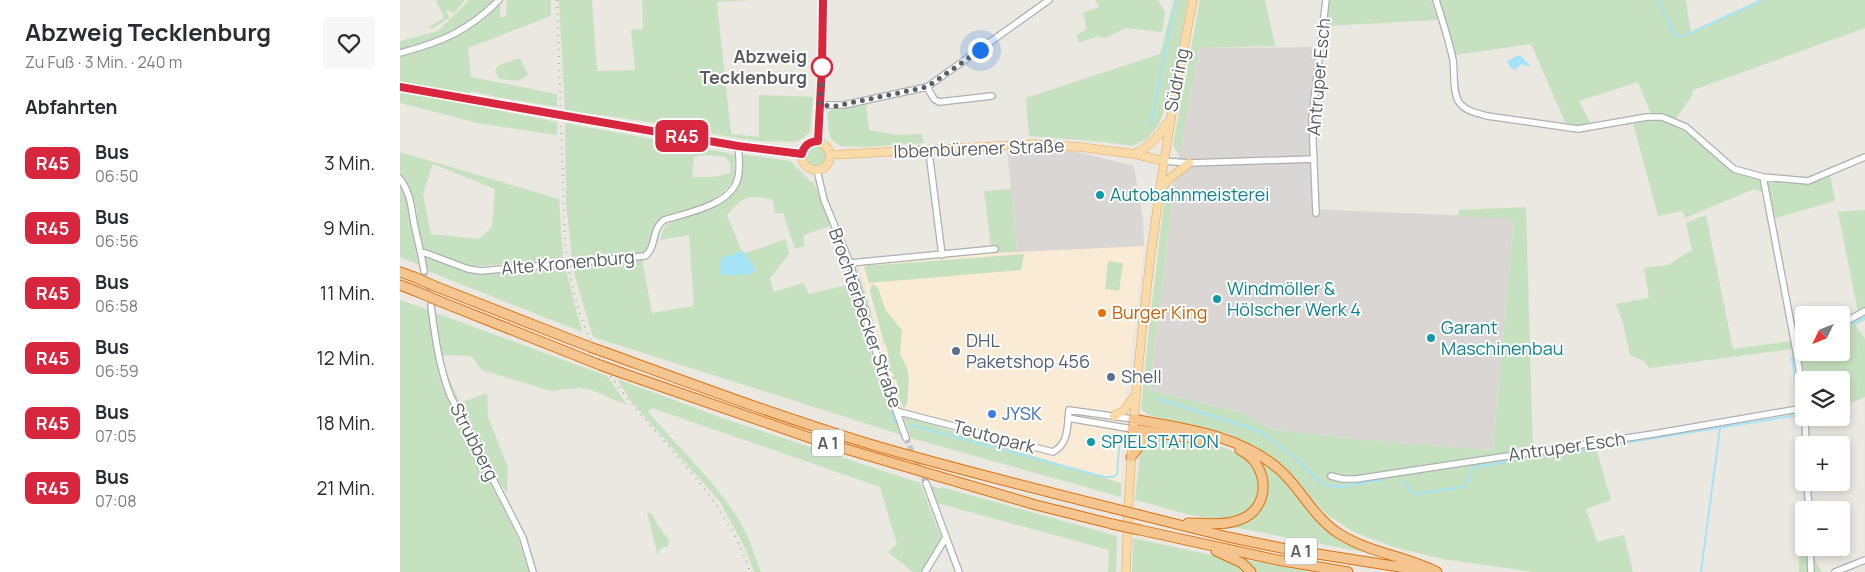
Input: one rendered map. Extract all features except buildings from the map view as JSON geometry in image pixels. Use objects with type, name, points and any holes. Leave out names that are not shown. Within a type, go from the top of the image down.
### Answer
[{"type":"highway","name":"A 1","points":[[400,272],[736,401],[872,445],[1228,537],[1286,549],[1431,572]]},
{"type":"highway","name":"A 1","points":[[400,285],[622,373],[822,442],[1036,505],[1112,524],[1277,560],[1348,572]]},
{"type":"highway","points":[[1133,424],[1156,433],[1203,439],[1233,446],[1245,452],[1258,464],[1263,478],[1263,491],[1254,511],[1240,520],[1220,523],[1172,523]]},
{"type":"highway","points":[[1133,424],[1212,435],[1243,446],[1269,461],[1283,474],[1320,518],[1339,534],[1361,545],[1425,566],[1437,572]]},
{"type":"highway","points":[[1131,457],[1144,440],[1156,433]]},
{"type":"highway","points":[[1182,539],[1219,552],[1242,563],[1251,572]]},
{"type":"main road","name":"Südring","points":[[1164,161],[1170,117],[1193,0]]},
{"type":"main road","points":[[400,87],[738,146],[802,154]]},
{"type":"main road","points":[[1134,154],[1152,143],[1162,133],[1170,117]]},
{"type":"main road","points":[[818,141],[826,146],[830,155],[825,166],[818,170],[808,168],[802,159],[802,154],[808,143],[818,141]]},
{"type":"main road","name":"Ibbenbürener Straße","points":[[830,155],[1035,144],[1080,147],[1134,154],[1164,161]]},
{"type":"main road","points":[[1126,572],[1135,395],[1149,262],[1164,161]]},
{"type":"main road","points":[[1159,193],[1168,180],[1189,163]]},
{"type":"main road","points":[[1114,416],[1123,411],[1135,395]]},
{"type":"street","points":[[400,53],[432,44],[464,29],[500,0]]},
{"type":"street","points":[[818,141],[823,0]]},
{"type":"street","points":[[820,105],[844,105],[927,87],[1049,0]]},
{"type":"street","name":"Antruper Esch","points":[[1316,213],[1312,118],[1326,0]]},
{"type":"street","points":[[1436,0],[1449,44],[1458,101],[1472,112],[1487,116],[1578,129],[1647,117],[1662,117],[1686,128],[1734,169],[1762,177],[1808,181],[1865,157]]},
{"type":"street","points":[[927,87],[934,99],[939,102],[992,96]]},
{"type":"street","name":"Alte Kronenburg","points":[[420,251],[468,269],[481,271],[645,256],[651,250],[659,223],[709,207],[731,190],[737,182],[738,146]]},
{"type":"street","points":[[1164,161],[1189,163],[1314,159]]},
{"type":"street","points":[[930,160],[942,254]]},
{"type":"street","name":"Brochterbecker Straße","points":[[818,170],[824,200],[850,263],[879,362],[906,438]]},
{"type":"street","points":[[1762,177],[1795,345]]},
{"type":"street","points":[[400,180],[406,187],[413,210],[414,225],[424,271]]},
{"type":"street","points":[[850,263],[995,249]]},
{"type":"street","name":"Strubberg","points":[[431,306],[438,352],[447,387],[519,531],[533,572]]},
{"type":"street","points":[[1850,319],[1865,311]]},
{"type":"street","name":"Teutopark","points":[[896,411],[1053,452],[1061,447],[1066,438],[1069,410],[1114,416],[1133,424]]},
{"type":"street","name":"Antruper Esch","points":[[1331,476],[1343,479],[1366,477],[1653,434],[1795,410]]},
{"type":"street","points":[[1068,418],[1133,424]]},
{"type":"street","points":[[926,484],[958,572]]},
{"type":"street","points":[[925,572],[945,539]]},
{"type":"street","points":[[1810,556],[1811,572]]},
{"type":"street","points":[[1835,572],[1865,560]]},
{"type":"shaded area","points":[[1316,47],[1308,116],[1312,209],[1514,218],[1493,450],[1364,440],[1269,429],[1244,413],[1149,390],[1177,165],[1199,48]]},
{"type":"shaded area","points":[[1007,149],[1073,151],[1134,166],[1143,220],[1144,246],[1017,252]]},
{"type":"shaded area","points":[[1144,246],[1123,420],[1121,483],[908,417],[890,374],[859,264],[992,253]]},
{"type":"green space","points":[[436,0],[465,0],[454,13],[448,10],[447,13],[450,17],[432,29],[429,27],[444,18]]},
{"type":"green space","points":[[469,0],[495,0],[474,18],[451,32],[400,50],[400,41],[438,31]]},
{"type":"green space","points":[[507,0],[551,0],[551,16],[468,48],[471,77],[557,94],[557,107],[471,91],[470,96],[400,82],[400,57],[442,43],[465,31],[500,5],[500,18],[506,16]]},
{"type":"green space","points":[[559,0],[592,0],[597,71],[635,70],[631,30],[643,29],[642,0],[752,0],[717,2],[731,134],[759,137],[759,95],[813,97],[810,132],[802,139],[794,142],[759,141],[565,110]]},
{"type":"green space","points":[[1095,0],[1158,0],[1165,12],[1162,32],[1126,28],[1105,38],[1098,36],[1079,43],[1077,35],[1087,29],[1083,13],[1099,7]]},
{"type":"green space","points":[[1174,0],[1188,0],[1170,95],[1158,126],[1147,139],[1132,146],[1029,136],[1026,98],[1160,54]]},
{"type":"green space","points":[[1200,0],[1265,0],[1275,46],[1199,48],[1179,155],[1173,145]]},
{"type":"green space","points":[[1328,0],[1431,0],[1438,20],[1325,26]]},
{"type":"green space","points":[[1438,0],[1686,0],[1691,34],[1761,0],[1865,0],[1865,28],[1693,90],[1692,96],[1674,121],[1656,113],[1651,114],[1638,82],[1579,101],[1591,124],[1578,126],[1565,122],[1531,44],[1455,55]]},
{"type":"green space","points":[[520,59],[528,75],[518,81],[499,79],[495,71],[498,66]]},
{"type":"green space","points":[[400,91],[557,122],[557,135],[482,124],[400,103]]},
{"type":"green space","points":[[866,104],[869,130],[897,135],[922,134],[924,143],[866,147],[840,146],[831,139],[827,112],[837,108]]},
{"type":"green space","points":[[1647,120],[1662,120],[1686,132],[1735,172],[1808,183],[1830,174],[1835,201],[1773,219],[1762,192],[1754,189],[1685,218],[1683,211],[1658,216],[1633,123]]},
{"type":"green space","points":[[565,123],[728,153],[735,156],[734,180],[726,189],[703,205],[665,215],[647,250],[641,254],[572,257],[566,204]],"holes":[[[703,155],[725,157],[730,163],[730,173],[712,177],[692,177],[694,157]]]},
{"type":"green space","points":[[816,144],[824,147],[827,155],[824,163],[816,166],[808,163],[805,155],[808,147]]},
{"type":"green space","points":[[400,152],[559,199],[563,259],[469,267],[435,253],[437,261],[465,272],[497,272],[565,266],[582,332],[428,271],[417,225],[417,210],[407,185],[400,176]],"holes":[[[433,164],[495,189],[492,227],[479,239],[431,234],[423,194]]]},
{"type":"green space","points":[[740,154],[790,161],[811,182],[814,182],[830,226],[804,235],[804,246],[795,249],[783,213],[775,213],[773,200],[758,197],[747,198],[742,200],[727,215],[743,254],[786,239],[789,254],[770,278],[774,292],[803,283],[809,294],[852,284],[872,356],[902,435],[593,337],[572,266],[642,259],[652,313],[694,306],[689,235],[660,240],[663,230],[668,224],[719,205],[740,184]]},
{"type":"green space","points":[[1175,180],[1149,390],[1244,413],[1270,429],[1364,440],[1493,450],[1514,219],[1458,216],[1459,210],[1526,207],[1533,455],[1595,445],[1611,500],[1586,509],[1597,542],[1624,535],[1633,572],[1534,572],[1442,559],[1394,547],[1354,532],[1326,514],[1284,466],[1262,450],[1227,433],[1148,415],[1141,408],[1149,330],[1164,202]]},
{"type":"green space","points":[[400,185],[411,210],[411,225],[420,262],[419,265],[400,257]]},
{"type":"green space","points":[[1011,189],[1017,252],[992,253],[984,191]]},
{"type":"green space","points":[[1865,210],[1865,308],[1858,312],[1838,212]]},
{"type":"green space","points":[[1706,215],[1733,349],[1791,341],[1792,349],[1649,368],[1644,361],[1630,355],[1623,323],[1616,304],[1649,298],[1644,268],[1668,265],[1692,250],[1686,223]]},
{"type":"green space","points":[[1024,254],[1021,270],[869,283],[864,266]]},
{"type":"green space","points":[[1108,261],[1123,263],[1119,291],[1105,289]]},
{"type":"green space","points":[[856,266],[868,301],[882,359],[854,269]]},
{"type":"green space","points":[[874,284],[878,288],[886,311],[902,330],[900,354],[907,368],[909,381],[907,404],[904,408],[895,387],[898,385],[896,379],[892,380],[891,378],[894,376],[892,371],[888,372],[886,364],[888,363],[888,353],[870,291],[871,286]]},
{"type":"green space","points":[[400,300],[429,310],[439,376],[518,538],[529,572],[400,572]]},
{"type":"green space","points":[[436,313],[607,376],[627,405],[592,390],[579,388],[551,391],[482,370],[471,356],[442,355]]},
{"type":"green space","points":[[1865,314],[1865,320],[1855,325],[1865,339],[1865,397],[1850,403],[1850,371],[1803,371],[1801,361],[1850,361],[1850,322]]},
{"type":"green space","points":[[444,367],[460,403],[487,393],[488,417],[508,467],[507,494],[486,460],[466,421]]},
{"type":"green space","points":[[617,379],[722,418],[920,483],[942,540],[921,572],[913,572],[888,552],[897,544],[880,487],[652,408],[648,412],[722,495],[742,525],[761,572],[754,572],[745,548],[720,502],[631,401]]},
{"type":"green space","points":[[903,416],[1121,483],[1121,497],[911,438]]},
{"type":"green space","points":[[1154,438],[1187,440],[1210,444],[1240,455],[1250,463],[1256,473],[1257,493],[1253,503],[1237,516],[1213,518],[1190,515],[1135,500],[1140,453],[1143,446]]},
{"type":"green space","points":[[1254,456],[1276,469],[1311,512],[1375,554],[1227,526],[1239,522],[1263,498]]},
{"type":"green space","points":[[929,485],[1117,536],[1116,572],[1108,572],[1109,550],[937,503]]},
{"type":"green space","points":[[647,512],[652,514],[669,540],[668,546],[660,549],[658,556]]},
{"type":"green space","points":[[1133,538],[1220,557],[1246,572],[1132,572]]},
{"type":"green space","points":[[1799,556],[1813,556],[1822,572],[1799,572]]},
{"type":"green space","points":[[1241,559],[1312,572],[1255,572]]},
{"type":"water","points":[[1516,56],[1521,56],[1530,67],[1521,64],[1515,70],[1511,68],[1507,62]]},
{"type":"water","points":[[743,251],[754,267],[755,270],[752,274],[724,275],[720,273],[721,258]]},
{"type":"waterway","points":[[1151,124],[1175,0]]},
{"type":"waterway","points":[[1658,0],[1674,34],[1678,37],[1682,36]]},
{"type":"waterway","points":[[1686,35],[1762,0]]},
{"type":"waterway","points":[[1850,325],[1865,317]]},
{"type":"waterway","points":[[1794,355],[1792,359],[1795,379]]},
{"type":"waterway","points":[[1158,399],[1254,429],[1267,436],[1292,455],[1323,485],[1339,487],[1382,480]]},
{"type":"waterway","points":[[891,413],[895,421]]},
{"type":"waterway","points":[[1402,480],[1414,494],[1463,487],[1475,467],[1795,415]]},
{"type":"waterway","points":[[911,425],[1104,477],[1114,477],[1117,474],[1120,435]]},
{"type":"waterway","points":[[1701,572],[1720,428]]},
{"type":"tunnel","points":[[424,271],[431,306]]},
{"type":"tunnel","points":[[906,438],[926,483]]},
{"type":"railway","points":[[557,0],[565,244],[571,281],[581,316],[604,367],[633,405],[708,494],[725,518],[739,544],[750,572]]},
{"type":"bus line","name":"R45","points":[[400,87],[738,146],[802,154],[808,143],[818,141],[823,0]]},
{"type":"place","name":"Abzweig Tecklenburg","points":[[822,67]]},
{"type":"place","name":"Autobahnmeisterei","points":[[1100,195]]},
{"type":"place","name":"Windmöller & Hölscher Werk 4","points":[[1217,299]]},
{"type":"place","name":"Burger King","points":[[1102,313]]},
{"type":"place","name":"Garant Maschinenbau","points":[[1431,338]]},
{"type":"place","name":"DHL Paketshop 456","points":[[956,351]]},
{"type":"place","name":"Shell","points":[[1111,377]]},
{"type":"place","name":"JYSK","points":[[992,414]]},
{"type":"place","name":"SPIELSTATION","points":[[1091,442]]},
{"type":"route","points":[[822,67],[820,105],[836,106],[927,87],[980,50]]}]
